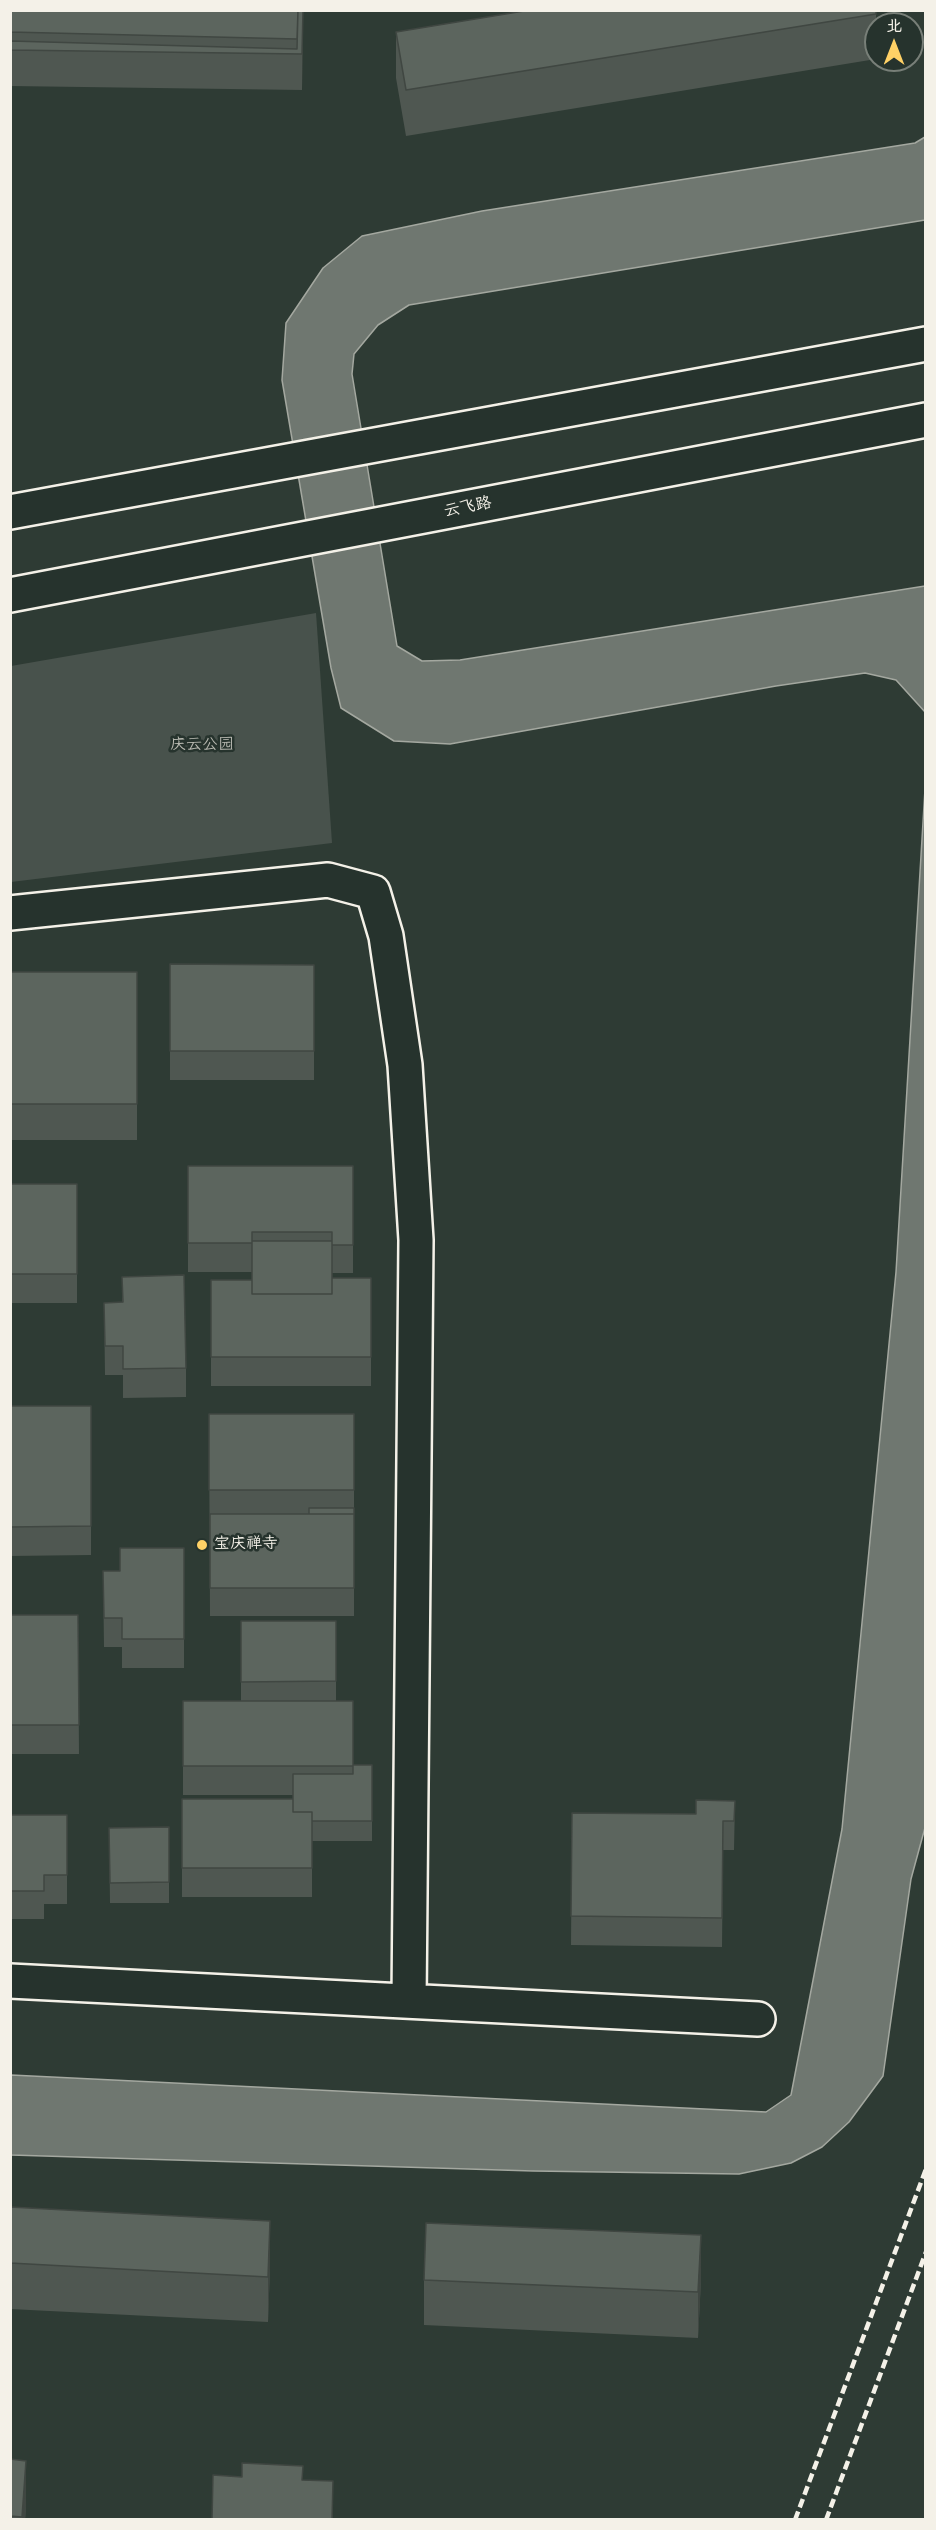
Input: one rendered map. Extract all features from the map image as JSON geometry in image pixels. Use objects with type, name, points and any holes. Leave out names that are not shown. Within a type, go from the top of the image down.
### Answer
[{"type":"street","points":[[10,512],[926,344]]},
{"type":"street","name":"云飞路","points":[[10,595],[926,420]]},
{"type":"street","points":[[10,913],[328,880],[373,891],[386,936],[405,1065],[416,1240],[409,2001]]},
{"type":"street","points":[[10,1981],[758,2019]]},
{"type":"green space","name":"庆云公园","points":[[316,613],[332,843],[11,882],[11,666]]},
{"type":"shaded area","points":[[925,137],[925,220],[409,305],[378,325],[354,354],[352,374],[397,646],[422,661],[460,660],[925,586],[925,712],[896,680],[865,673],[776,686],[450,744],[394,741],[341,708],[331,668],[282,380],[286,323],[323,268],[362,236],[482,211],[915,143]]},
{"type":"shaded area","points":[[925,789],[926,1824],[911,1879],[883,2076],[849,2122],[822,2147],[791,2163],[739,2174],[533,2171],[11,2155],[11,2075],[766,2112],[791,2095],[842,1829],[896,1272]]},
{"type":"building","points":[[10,10],[298,10],[297,39],[10,32]]},
{"type":"building","points":[[298,10],[303,10],[302,54],[10,50],[10,41],[297,49]]},
{"type":"building","points":[[530,10],[876,10],[876,12],[864,12],[864,16],[406,90],[396,32]]},
{"type":"building","points":[[170,964],[314,965],[314,1051],[170,1051]]},
{"type":"building","points":[[10,972],[137,972],[137,1104],[10,1104]]},
{"type":"building","points":[[188,1166],[353,1166],[353,1245],[332,1245],[332,1232],[252,1232],[252,1243],[188,1243]]},
{"type":"building","points":[[10,1184],[77,1184],[77,1274],[10,1274]]},
{"type":"building","points":[[252,1241],[332,1241],[332,1294],[252,1294]]},
{"type":"building","points":[[184,1275],[186,1368],[123,1369],[123,1346],[105,1346],[104,1303],[123,1302],[122,1277]]},
{"type":"building","points":[[332,1278],[371,1278],[371,1357],[211,1357],[211,1280],[252,1280],[252,1294],[332,1294]]},
{"type":"building","points":[[10,1406],[91,1406],[91,1526],[10,1527]]},
{"type":"building","points":[[209,1414],[354,1414],[354,1490],[209,1490]]},
{"type":"building","points":[[309,1508],[354,1508],[354,1514],[309,1514]]},
{"type":"building","points":[[210,1514],[354,1514],[354,1588],[210,1588]]},
{"type":"building","points":[[120,1548],[184,1548],[184,1639],[122,1639],[122,1618],[104,1618],[103,1571],[120,1571]]},
{"type":"building","points":[[10,1615],[78,1615],[79,1725],[10,1725]]},
{"type":"building","points":[[241,1621],[336,1621],[336,1681],[241,1682]]},
{"type":"building","points":[[183,1701],[353,1701],[353,1766],[183,1766]]},
{"type":"building","points":[[353,1765],[372,1765],[372,1821],[312,1821],[312,1812],[293,1812],[293,1774],[353,1774]]},
{"type":"building","points":[[182,1799],[293,1799],[293,1812],[312,1812],[312,1868],[182,1868]]},
{"type":"building","points":[[696,1800],[735,1801],[734,1821],[723,1821],[722,1918],[571,1916],[572,1813],[696,1814]]},
{"type":"building","points":[[10,1815],[67,1815],[67,1875],[44,1875],[44,1891],[10,1891]]},
{"type":"building","points":[[169,1827],[169,1882],[110,1883],[109,1828]]},
{"type":"building","points":[[10,2207],[270,2221],[268,2277],[10,2263]]},
{"type":"building","points":[[426,2223],[701,2235],[698,2292],[424,2280]]},
{"type":"building","points":[[10,2459],[26,2461],[22,2517],[10,2516]]},
{"type":"building","points":[[242,2463],[303,2466],[302,2480],[333,2481],[332,2520],[212,2520],[213,2475],[242,2477]]},
{"type":"railway","points":[[795,2520],[926,2169]]},
{"type":"railway","points":[[826,2520],[926,2252]]},
{"type":"place","name":"宝庆禅寺","points":[[202,1545]]}]
